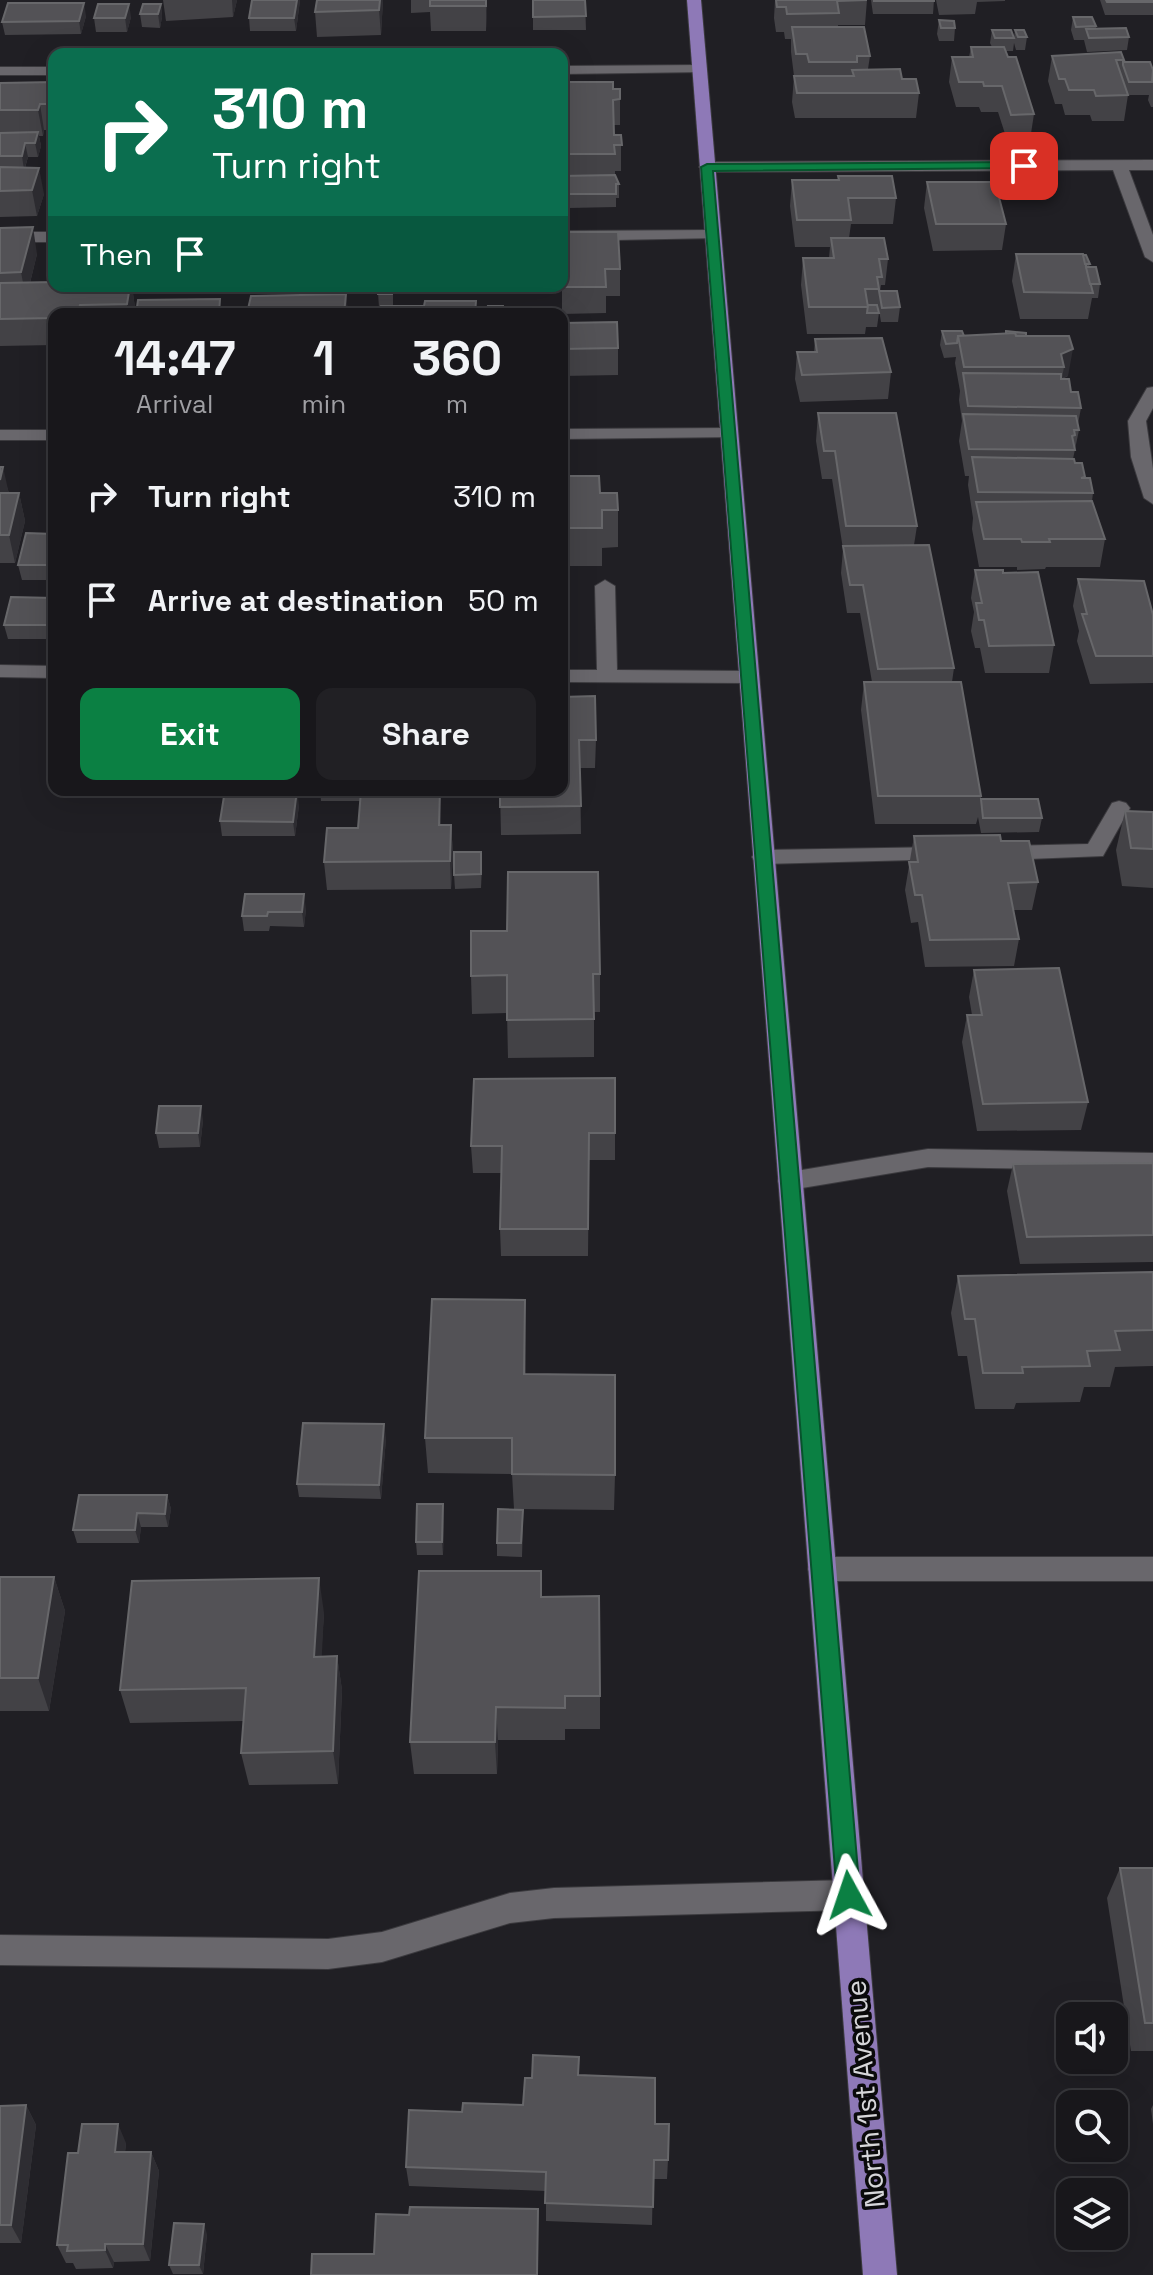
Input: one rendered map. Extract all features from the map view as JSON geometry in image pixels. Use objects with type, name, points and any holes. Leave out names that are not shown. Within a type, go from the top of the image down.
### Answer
[{"type":"main road","name":"North 1st Avenue","points":[[694,0],[880,2275]]},
{"type":"street","points":[[568,70],[699,69]]},
{"type":"street","points":[[0,71],[48,71]]},
{"type":"street","points":[[1119,165],[1153,257]]},
{"type":"street","points":[[707,167],[1153,165]]},
{"type":"street","points":[[568,236],[712,235]]},
{"type":"street","points":[[0,237],[48,237]]},
{"type":"street","points":[[1153,392],[1137,421],[1140,457],[1153,498]]},
{"type":"street","points":[[568,434],[728,433]]},
{"type":"street","points":[[0,435],[48,435]]},
{"type":"street","points":[[605,586],[607,676]]},
{"type":"street","points":[[0,671],[48,672]]},
{"type":"street","points":[[568,676],[747,677]]},
{"type":"street","points":[[763,857],[1095,851],[1119,808]]},
{"type":"street","points":[[790,1181],[928,1158],[1153,1162]]},
{"type":"street","points":[[822,1569],[1153,1569]]},
{"type":"street","points":[[0,1950],[328,1954],[382,1947],[510,1908],[554,1903],[849,1895]]},
{"type":"building","points":[[252,0],[297,0],[294,18],[249,18]]},
{"type":"building","points":[[317,0],[380,0],[379,10],[315,12]]},
{"type":"building","points":[[430,0],[486,0],[486,6],[430,6]]},
{"type":"building","points":[[533,0],[585,0],[586,16],[533,17]]},
{"type":"building","points":[[776,0],[867,0],[837,1],[839,13],[787,14],[786,7],[777,7]]},
{"type":"building","points":[[934,0],[934,1],[874,1]]},
{"type":"building","points":[[1153,0],[1153,2],[1107,2]]},
{"type":"building","points":[[8,3],[84,3],[79,21],[2,22]]},
{"type":"building","points":[[98,4],[129,4],[125,18],[94,18]]},
{"type":"building","points":[[143,4],[161,4],[158,14],[140,14]]},
{"type":"building","points":[[1073,17],[1092,17],[1096,26],[1076,27]]},
{"type":"building","points":[[939,20],[954,21],[955,28],[941,28]]},
{"type":"building","points":[[792,27],[864,27],[870,56],[857,56],[857,62],[809,62],[807,54],[796,54]]},
{"type":"building","points":[[1126,28],[1129,37],[1089,38],[1086,29]]},
{"type":"building","points":[[992,30],[1011,30],[1014,38],[995,38]]},
{"type":"building","points":[[1015,30],[1024,30],[1027,37],[1018,37]]},
{"type":"building","points":[[971,47],[1004,47],[1008,57],[1016,57],[1034,114],[1011,115],[1002,86],[959,82],[952,57],[973,57]]},
{"type":"building","points":[[1121,52],[1124,60],[1116,60],[1128,95],[1096,96],[1094,90],[1069,90],[1065,79],[1059,79],[1052,56]]},
{"type":"building","points":[[1123,62],[1150,62],[1152,82],[1129,82]]},
{"type":"building","points":[[900,69],[902,79],[916,79],[919,93],[797,93],[794,76],[854,76],[852,70]]},
{"type":"building","points":[[48,82],[48,104],[40,104],[38,110],[0,110],[0,83]]},
{"type":"building","points":[[568,82],[613,82],[613,89],[620,89],[620,99],[613,100],[614,135],[621,135],[622,145],[614,145],[615,154],[568,154]]},
{"type":"building","points":[[38,132],[35,143],[25,143],[22,156],[0,156],[0,133]]},
{"type":"building","points":[[0,167],[39,168],[32,190],[0,191]]},
{"type":"building","points":[[615,175],[619,184],[616,184],[616,194],[569,194],[568,176]]},
{"type":"building","points":[[838,176],[892,176],[896,198],[848,198],[851,220],[797,220],[792,180],[839,180]]},
{"type":"building","points":[[927,182],[995,182],[1006,224],[936,224]]},
{"type":"building","points":[[33,227],[21,272],[0,273],[0,228]]},
{"type":"building","points":[[568,232],[618,232],[620,269],[605,269],[606,287],[568,287]]},
{"type":"building","points":[[831,238],[884,238],[888,259],[879,259],[882,277],[877,277],[879,289],[865,289],[868,307],[809,307],[803,258],[834,258]]},
{"type":"building","points":[[1016,254],[1083,254],[1093,293],[1024,292]]},
{"type":"building","points":[[1086,267],[1096,267],[1100,284],[1090,284]]},
{"type":"building","points":[[48,282],[48,292],[129,292],[127,304],[48,308],[48,318],[0,319],[0,283]]},
{"type":"building","points":[[879,291],[897,291],[900,307],[882,308]]},
{"type":"building","points":[[346,294],[345,308],[248,308],[251,296]]},
{"type":"building","points":[[220,299],[219,308],[137,308],[138,300]]},
{"type":"building","points":[[425,301],[476,301],[475,308],[381,308],[424,306]]},
{"type":"building","points":[[868,305],[877,305],[879,313],[867,313]]},
{"type":"building","points":[[617,322],[618,348],[568,349],[568,323]]},
{"type":"building","points":[[942,331],[962,331],[964,336],[958,336],[957,343],[946,344]]},
{"type":"building","points":[[1006,331],[1026,333],[1026,336],[1006,334]]},
{"type":"building","points":[[1015,333],[1016,336],[1069,336],[1073,349],[1061,354],[1064,367],[964,367],[958,336]]},
{"type":"building","points":[[882,338],[891,372],[802,375],[797,352],[817,352],[815,339]]},
{"type":"building","points":[[963,373],[1061,374],[1061,379],[1069,379],[1071,392],[1078,392],[1081,408],[968,406]]},
{"type":"building","points":[[818,413],[896,413],[917,526],[846,526],[835,451],[824,451]]},
{"type":"building","points":[[963,414],[1076,416],[1079,430],[1074,430],[1075,435],[1072,436],[1075,450],[969,449]]},
{"type":"building","points":[[972,457],[1074,459],[1075,463],[1082,463],[1085,477],[1081,478],[1090,478],[1093,493],[978,492]]},
{"type":"building","points":[[568,476],[599,476],[600,493],[617,493],[618,510],[602,510],[602,528],[568,528]]},
{"type":"building","points":[[0,493],[19,493],[9,535],[0,535]]},
{"type":"building","points":[[1092,501],[1105,539],[1049,539],[1050,542],[984,539],[976,502]]},
{"type":"building","points":[[26,533],[48,534],[48,565],[18,565]]},
{"type":"building","points":[[929,545],[954,668],[878,669],[863,585],[850,585],[843,546]]},
{"type":"building","points":[[975,570],[1038,572],[1054,645],[989,646],[984,620],[979,620],[976,603],[982,603]]},
{"type":"building","points":[[1078,579],[1144,581],[1153,615],[1153,656],[1096,656],[1082,614],[1087,614]]},
{"type":"building","points":[[11,597],[48,598],[48,625],[4,625]]},
{"type":"building","points":[[864,682],[961,682],[981,796],[878,796]]},
{"type":"building","points":[[595,696],[596,740],[579,740],[581,806],[500,807],[500,796],[568,796],[568,697]]},
{"type":"building","points":[[224,796],[296,796],[293,822],[220,821]]},
{"type":"building","points":[[361,796],[440,796],[439,825],[451,825],[450,861],[324,862],[327,828],[358,828]]},
{"type":"building","points":[[981,799],[1038,799],[1042,818],[983,818]]},
{"type":"building","points":[[1125,811],[1153,812],[1153,849],[1131,848]]},
{"type":"building","points":[[1000,835],[1001,841],[1029,841],[1038,882],[1008,883],[1019,939],[930,940],[922,895],[915,895],[909,862],[918,862],[914,836]]},
{"type":"building","points":[[454,852],[481,852],[481,874],[454,875]]},
{"type":"building","points":[[508,872],[598,872],[600,974],[593,974],[594,1019],[507,1020],[507,975],[471,976],[471,931],[507,931]]},
{"type":"building","points":[[245,894],[304,894],[302,912],[242,916]]},
{"type":"building","points":[[1059,968],[1088,1102],[983,1104],[967,1015],[982,1015],[974,970]]},
{"type":"building","points":[[615,1078],[615,1133],[589,1133],[588,1229],[500,1229],[502,1146],[471,1146],[474,1079]]},
{"type":"building","points":[[159,1106],[201,1106],[198,1133],[156,1133]]},
{"type":"building","points":[[1153,1163],[1153,1235],[1027,1237],[1013,1164]]},
{"type":"building","points":[[1153,1272],[1153,1330],[1115,1331],[1120,1350],[1087,1351],[1090,1366],[1022,1367],[1023,1373],[983,1373],[975,1319],[965,1319],[958,1276]]},
{"type":"building","points":[[432,1299],[525,1300],[524,1374],[615,1375],[615,1475],[512,1474],[512,1438],[425,1438]]},
{"type":"building","points":[[303,1423],[384,1424],[379,1485],[297,1484]]},
{"type":"building","points":[[79,1495],[167,1495],[165,1514],[137,1513],[135,1530],[73,1530]]},
{"type":"building","points":[[417,1504],[443,1504],[442,1542],[416,1542]]},
{"type":"building","points":[[498,1509],[523,1510],[521,1543],[497,1543]]},
{"type":"building","points":[[419,1571],[541,1571],[541,1597],[599,1596],[600,1696],[565,1696],[565,1708],[496,1707],[495,1742],[410,1742]]},
{"type":"building","points":[[0,1577],[54,1577],[38,1678],[0,1678]]},
{"type":"building","points":[[319,1578],[314,1657],[337,1656],[333,1751],[241,1753],[246,1688],[120,1690],[132,1581]]},
{"type":"building","points":[[1120,1868],[1153,1868],[1153,2023],[1145,2023]]},
{"type":"building","points":[[533,2055],[579,2057],[578,2075],[655,2078],[655,2124],[669,2124],[668,2160],[654,2160],[653,2207],[545,2203],[546,2172],[406,2167],[409,2110],[462,2112],[463,2103],[523,2105],[525,2078],[532,2078]]},
{"type":"building","points":[[26,2105],[11,2225],[0,2225],[0,2106]]},
{"type":"building","points":[[82,2124],[118,2124],[115,2152],[151,2152],[143,2244],[105,2244],[105,2250],[67,2251],[68,2245],[57,2245],[68,2153],[78,2153]]},
{"type":"building","points":[[410,2207],[538,2209],[537,2275],[311,2275],[312,2254],[374,2254],[376,2214],[409,2215]]},
{"type":"building","points":[[174,2223],[204,2224],[199,2265],[169,2265]]},
{"type":"route","points":[[849,1895],[707,167],[1024,166]]}]
